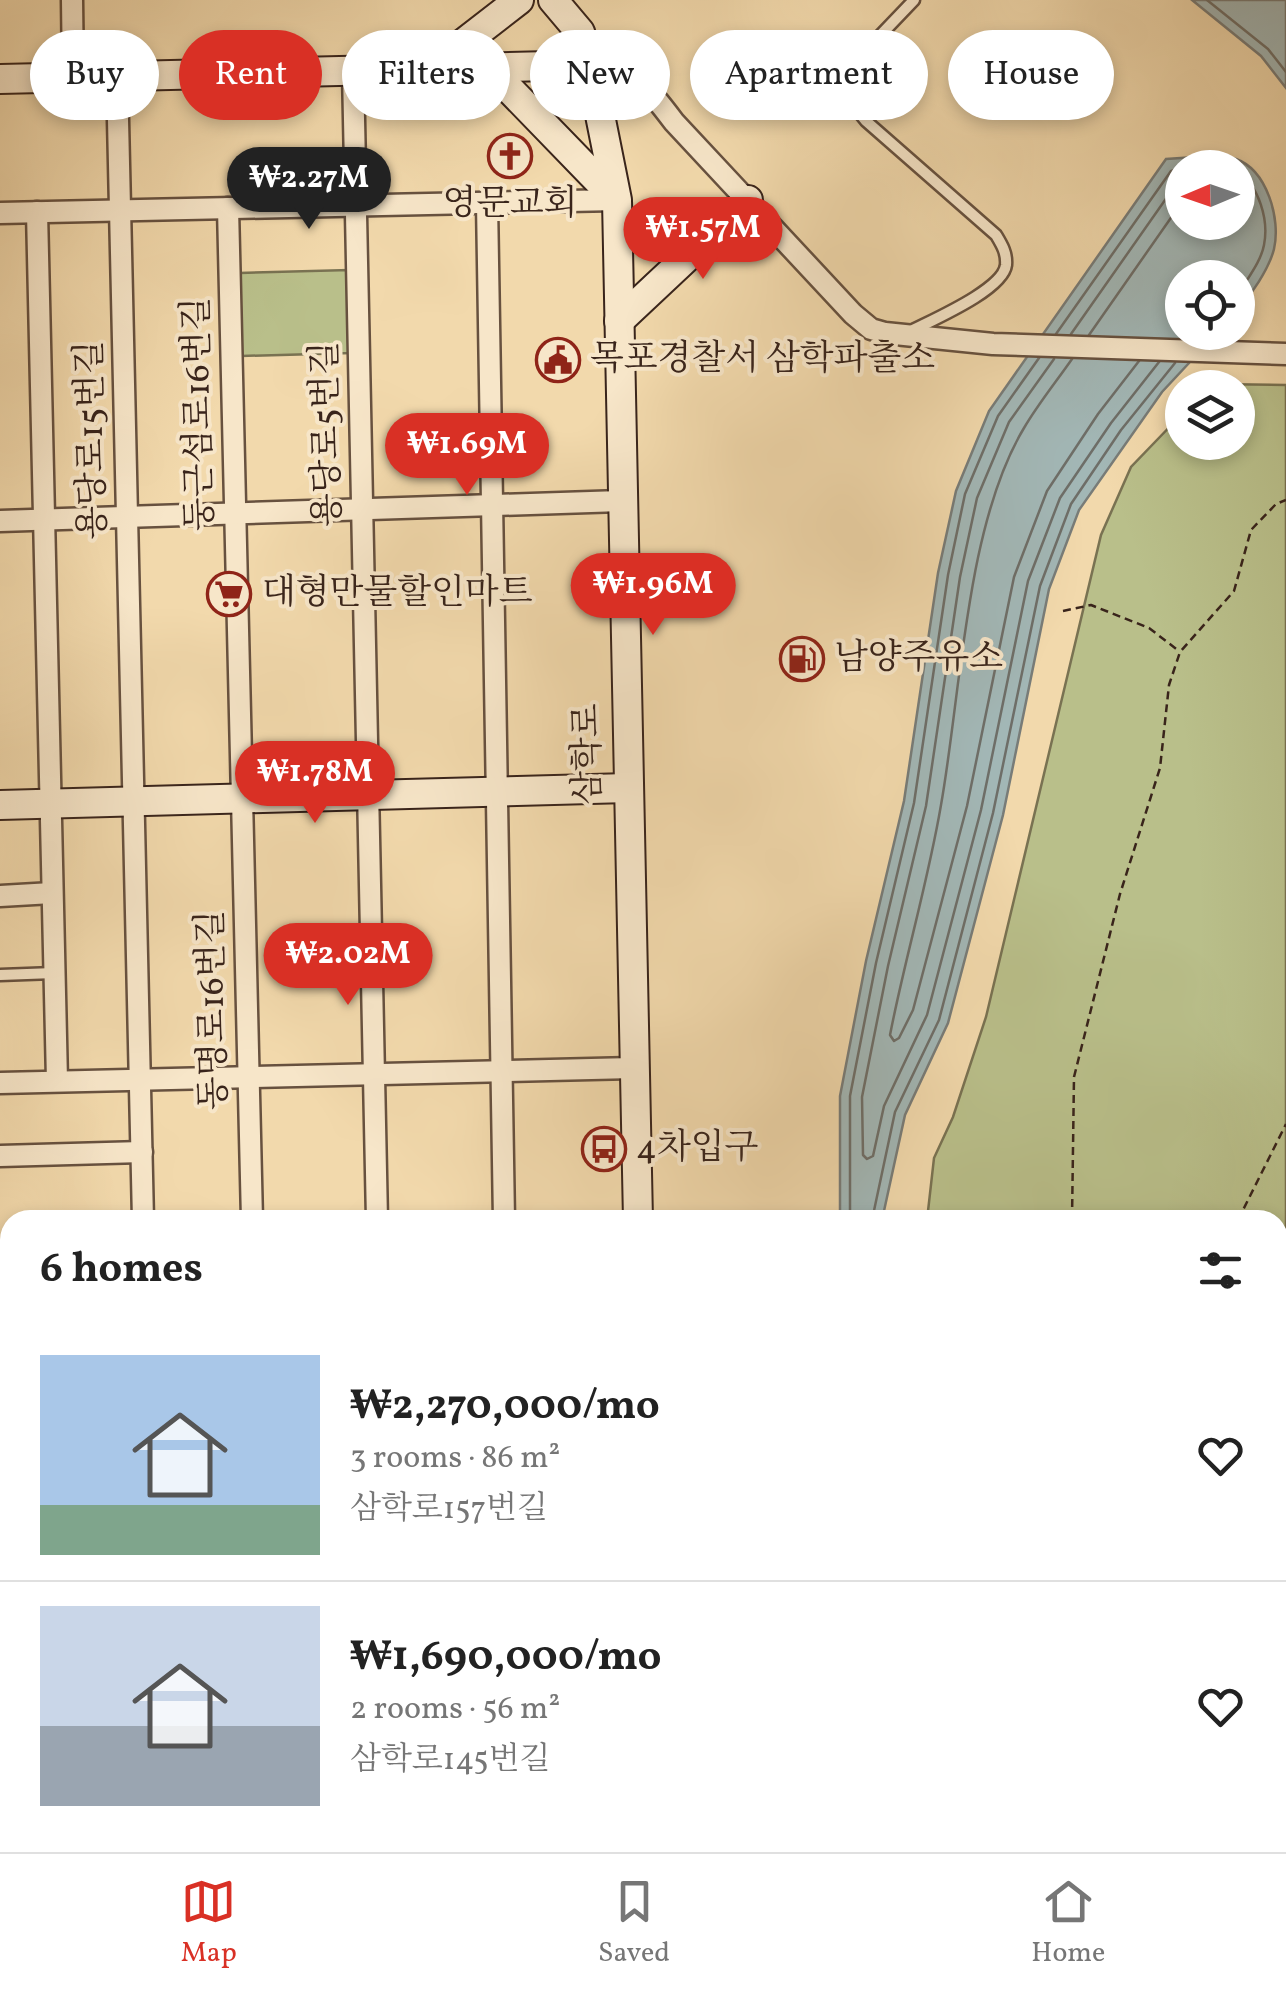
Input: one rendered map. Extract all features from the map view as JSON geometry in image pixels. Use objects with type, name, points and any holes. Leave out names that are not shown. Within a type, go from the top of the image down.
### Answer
[{"type":"street","points":[[72,0],[72,30]]},
{"type":"street","points":[[480,30],[519,0]]},
{"type":"street","name":"삼학로","points":[[553,0],[578,30]]},
{"type":"street","points":[[159,75],[342,70]]},
{"type":"street","points":[[0,79],[30,78]]},
{"type":"street","points":[[510,90],[617,200]]},
{"type":"street","points":[[670,117],[861,322],[878,331],[1021,345],[1286,354]]},
{"type":"street","name":"용당로15번길","points":[[117,120],[143,1210]]},
{"type":"street","name":"용당로5번길","points":[[354,120],[378,1210]]},
{"type":"street","name":"삼학로","points":[[601,120],[617,200],[638,1210]]},
{"type":"street","points":[[0,213],[617,200]]},
{"type":"street","points":[[618,321],[748,200]]},
{"type":"street","points":[[487,203],[504,1210]]},
{"type":"street","name":"둥근섬로16번길","points":[[228,208],[241,799]]},
{"type":"street","points":[[37,212],[57,1081]]},
{"type":"street","points":[[0,522],[621,501]]},
{"type":"street","points":[[0,806],[628,788]]},
{"type":"street","name":"동명로16번길","points":[[241,799],[252,1210]]},
{"type":"street","points":[[0,896],[52,893]]},
{"type":"street","points":[[0,1083],[632,1068]]},
{"type":"street","points":[[0,1156],[142,1152]]},
{"type":"lane","points":[[904,335],[992,286],[1006,269],[1005,251],[996,235],[866,121],[844,94],[850,68],[914,0]]},
{"type":"lane","points":[[0,975],[54,973]]},
{"type":"path","points":[[1072,1210],[1074,1076],[1120,894],[1160,768],[1169,686],[1180,652],[1234,591],[1251,530],[1276,504],[1286,500]]},
{"type":"path","points":[[1063,611],[1091,605],[1148,628],[1180,652]]},
{"type":"path","points":[[1243,1210],[1286,1124]]},
{"type":"green space","points":[[349,270],[351,353],[242,356],[240,273]]},
{"type":"green space","points":[[1255,385],[1286,385],[1286,1210],[928,1210],[934,1158],[953,1117],[986,1017],[1101,535],[1131,467],[1165,432],[1165,460],[1255,460]]},
{"type":"water","points":[[1192,0],[1286,0],[1286,88],[1261,56]]},
{"type":"water","points":[[1165,160],[1165,240],[1255,240],[1256,173],[1269,197],[1276,237],[1268,265],[1255,287],[1255,260],[1165,260],[1165,350],[1201,350],[1183,370],[1165,370],[1165,389],[1079,510],[1049,589],[1003,815],[948,1023],[905,1115],[884,1210],[840,1210],[840,1096],[866,961],[904,801],[938,573],[956,491],[989,411]]},
{"type":"place","name":"영문교회","points":[[510,156]]},
{"type":"place","name":"목포경찰서 삼학파출소","points":[[558,360]]},
{"type":"place","name":"대형만물할인마트","points":[[229,594]]},
{"type":"place","name":"남양주유소","points":[[802,659]]},
{"type":"place","name":"4차입구","points":[[604,1149]]}]
